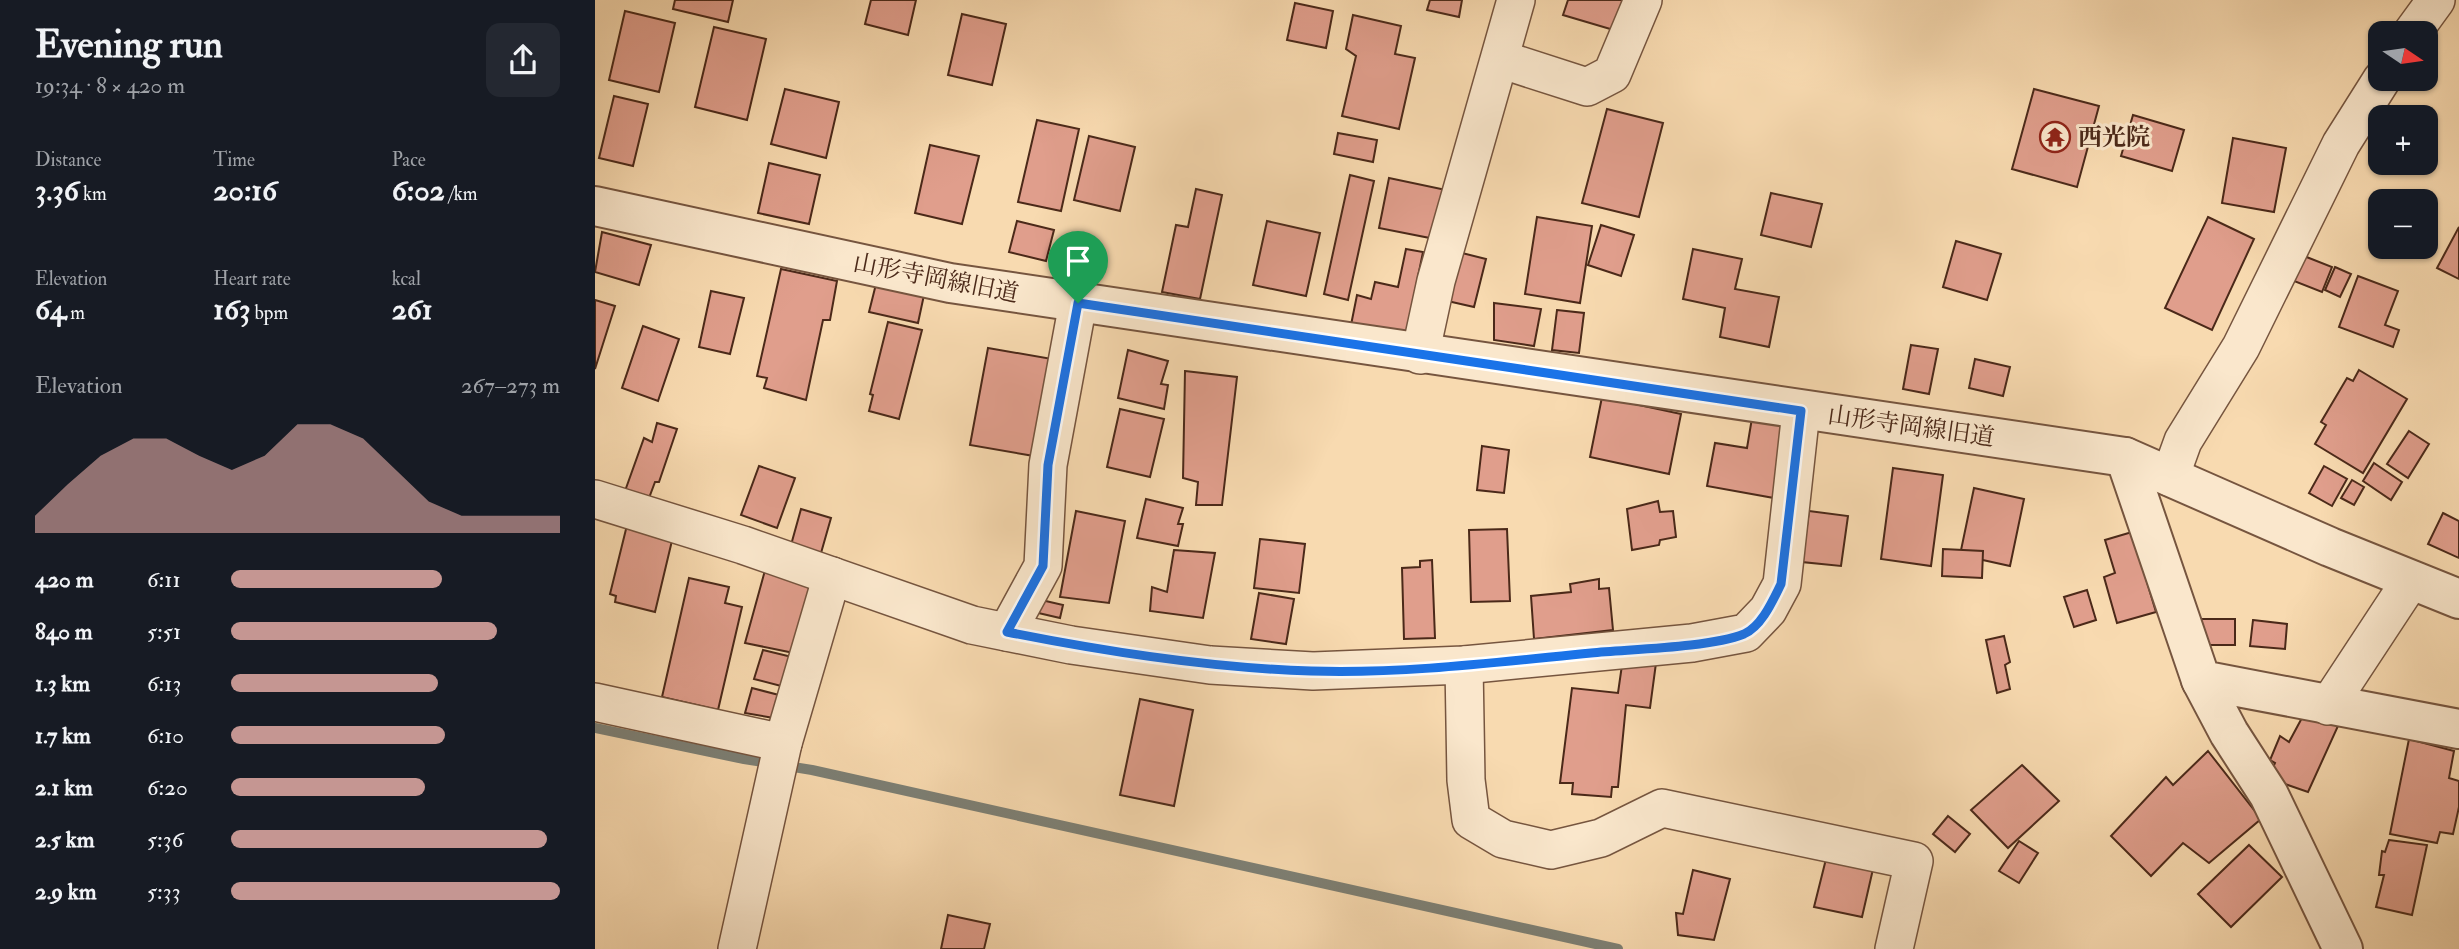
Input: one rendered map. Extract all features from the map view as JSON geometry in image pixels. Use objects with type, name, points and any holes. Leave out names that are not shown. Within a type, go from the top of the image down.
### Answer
[{"type":"street","points":[[1420,355],[1436,281],[1516,0]]},
{"type":"street","points":[[1500,59],[1587,87],[1612,74],[1643,0]]},
{"type":"street","points":[[2421,21],[2436,0]]},
{"type":"street","points":[[2170,477],[2183,441],[2241,347],[2341,144],[2374,91]]},
{"type":"street","name":"山形寺岡線旧道","points":[[595,206],[950,283],[1420,355],[2125,457],[2459,599]]},
{"type":"street","points":[[1007,632],[1043,566],[1048,465],[1078,303]]},
{"type":"street","points":[[595,499],[972,625],[1071,645],[1210,665],[1313,671],[1464,665],[1692,643],[1746,633],[1768,610],[1781,584],[1801,411]]},
{"type":"street","points":[[2125,457],[2201,680],[2229,733],[2269,795],[2343,949]]},
{"type":"street","points":[[737,949],[783,743],[832,576]]},
{"type":"street","points":[[2329,706],[2411,580]]},
{"type":"street","points":[[1464,665],[1466,780],[1471,820],[1503,839],[1551,850],[1601,838],[1662,808],[1914,862],[1894,949]]},
{"type":"street","points":[[2201,680],[2459,729]]},
{"type":"street","points":[[595,702],[783,743]]},
{"type":"building","points":[[675,0],[733,0],[728,22],[673,9]]},
{"type":"building","points":[[871,0],[916,0],[908,35],[865,24]]},
{"type":"building","points":[[1430,0],[1462,0],[1459,17],[1427,10]]},
{"type":"building","points":[[1568,0],[1626,0],[1617,31],[1563,15]]},
{"type":"building","points":[[1295,3],[1333,11],[1326,48],[1287,40]]},
{"type":"building","points":[[625,11],[675,23],[659,92],[609,80]]},
{"type":"building","points":[[962,14],[1006,24],[992,85],[948,75]]},
{"type":"building","points":[[1353,15],[1401,26],[1395,54],[1415,58],[1399,129],[1342,116],[1356,56],[1346,49]]},
{"type":"building","points":[[714,27],[766,39],[747,120],[695,107]]},
{"type":"building","points":[[785,89],[839,102],[826,158],[771,144]]},
{"type":"building","name":"西光院","points":[[2034,89],[2099,106],[2077,187],[2012,169]]},
{"type":"building","points":[[614,96],[648,104],[633,166],[599,158]]},
{"type":"building","points":[[1607,109],[1663,123],[1639,217],[1582,203]]},
{"type":"building","points":[[2133,115],[2184,130],[2172,171],[2121,156]]},
{"type":"building","points":[[1037,120],[1079,129],[1061,211],[1018,202]]},
{"type":"building","points":[[1338,133],[1377,140],[1373,162],[1334,154]]},
{"type":"building","points":[[1089,136],[1135,147],[1120,211],[1074,200]]},
{"type":"building","points":[[2233,138],[2286,148],[2274,212],[2222,203]]},
{"type":"building","points":[[930,145],[979,156],[962,224],[915,213]]},
{"type":"building","points":[[769,163],[820,175],[809,224],[758,213]]},
{"type":"building","points":[[1350,175],[1374,181],[1348,300],[1324,294]]},
{"type":"building","points":[[1389,178],[1446,190],[1435,239],[1379,228]]},
{"type":"building","points":[[1196,189],[1222,195],[1200,299],[1162,292],[1176,225],[1188,227]]},
{"type":"building","points":[[1771,193],[1822,204],[1811,247],[1761,235]]},
{"type":"building","points":[[1537,217],[1592,226],[1580,303],[1525,294]]},
{"type":"building","points":[[2208,217],[2254,239],[2212,330],[2165,308]]},
{"type":"building","points":[[1017,221],[1054,230],[1046,261],[1009,252]]},
{"type":"building","points":[[1267,221],[1320,233],[1306,296],[1253,285]]},
{"type":"building","points":[[1601,225],[1634,235],[1621,276],[1588,265]]},
{"type":"building","points":[[2459,227],[2459,279],[2437,268]]},
{"type":"building","points":[[602,232],[651,245],[639,285],[595,272]]},
{"type":"building","points":[[1956,241],[2001,254],[1987,300],[1943,287]]},
{"type":"building","points":[[1406,249],[1423,252],[1406,336],[1351,325],[1357,295],[1371,299],[1375,282],[1398,287]]},
{"type":"building","points":[[1693,249],[1742,259],[1735,289],[1779,297],[1769,347],[1720,337],[1725,308],[1683,299]]},
{"type":"building","points":[[1454,251],[1486,259],[1474,307],[1443,300]]},
{"type":"building","points":[[2304,256],[2332,267],[2322,292],[2294,281]]},
{"type":"building","points":[[2335,267],[2351,274],[2340,297],[2325,290]]},
{"type":"building","points":[[781,269],[837,281],[830,320],[823,320],[806,400],[764,388],[767,378],[757,376]]},
{"type":"building","points":[[2358,276],[2398,291],[2385,325],[2399,330],[2393,347],[2339,327]]},
{"type":"building","points":[[876,284],[924,295],[918,323],[869,312]]},
{"type":"building","points":[[711,291],[744,298],[730,354],[699,347]]},
{"type":"building","points":[[595,300],[615,306],[595,369]]},
{"type":"building","points":[[1494,303],[1541,309],[1534,346],[1494,340]]},
{"type":"building","points":[[1557,310],[1584,313],[1579,353],[1552,350]]},
{"type":"building","points":[[888,322],[922,330],[899,419],[869,411],[873,395],[870,394]]},
{"type":"building","points":[[643,326],[679,339],[658,401],[622,388]]},
{"type":"building","points":[[1911,345],[1938,349],[1929,394],[1903,389]]},
{"type":"building","points":[[988,348],[1052,359],[1034,456],[970,445]]},
{"type":"building","points":[[1128,350],[1168,361],[1161,384],[1168,385],[1164,409],[1118,398]]},
{"type":"building","points":[[1975,359],[2010,367],[2003,396],[1969,388]]},
{"type":"building","points":[[2359,370],[2407,399],[2363,473],[2315,444],[2326,425],[2321,422],[2347,378],[2353,381]]},
{"type":"building","points":[[1185,371],[1237,377],[1222,505],[1196,505],[1198,482],[1183,478]]},
{"type":"building","points":[[1602,397],[1681,414],[1669,474],[1590,457]]},
{"type":"building","points":[[1120,409],[1164,419],[1150,477],[1107,467]]},
{"type":"building","points":[[1752,418],[1787,424],[1774,498],[1707,486],[1715,443],[1747,448]]},
{"type":"building","points":[[657,423],[677,429],[659,482],[655,482],[649,498],[625,491],[644,438],[652,442]]},
{"type":"building","points":[[2409,431],[2429,444],[2408,478],[2387,464]]},
{"type":"building","points":[[1482,446],[1509,450],[1504,493],[1477,490]]},
{"type":"building","points":[[2374,463],[2402,482],[2391,500],[2363,481]]},
{"type":"building","points":[[759,466],[795,478],[777,528],[741,515]]},
{"type":"building","points":[[2324,466],[2347,479],[2332,506],[2309,493]]},
{"type":"building","points":[[1893,468],[1943,475],[1931,566],[1881,559]]},
{"type":"building","points":[[2352,480],[2364,487],[2354,505],[2341,498]]},
{"type":"building","points":[[1974,488],[2024,499],[2010,566],[1960,555]]},
{"type":"building","points":[[1146,499],[1183,508],[1178,524],[1183,524],[1178,546],[1137,538]]},
{"type":"building","points":[[1658,501],[1660,512],[1673,511],[1676,537],[1660,540],[1659,545],[1632,550],[1627,509]]},
{"type":"building","points":[[801,509],[831,518],[821,553],[791,545]]},
{"type":"building","points":[[1076,511],[1125,521],[1109,603],[1060,597]]},
{"type":"building","points":[[1809,511],[1848,516],[1841,566],[1802,562]]},
{"type":"building","points":[[2443,513],[2459,521],[2459,558],[2428,544]]},
{"type":"building","points":[[629,517],[675,528],[655,612],[615,602],[616,596],[610,594]]},
{"type":"building","points":[[1507,529],[1510,601],[1471,602],[1469,530]]},
{"type":"building","points":[[2132,532],[2156,612],[2117,623],[2104,577],[2115,573],[2105,540]]},
{"type":"building","points":[[1260,539],[1305,544],[1299,593],[1254,588]]},
{"type":"building","points":[[1943,549],[1983,551],[1982,578],[1942,576]]},
{"type":"building","points":[[1174,550],[1215,553],[1203,618],[1150,611],[1152,587],[1167,592]]},
{"type":"building","points":[[1432,560],[1435,638],[1404,639],[1402,568],[1420,567],[1420,561]]},
{"type":"building","points":[[767,563],[817,576],[794,653],[745,643]]},
{"type":"building","points":[[689,578],[729,587],[725,603],[742,607],[718,710],[662,697]]},
{"type":"building","points":[[1599,579],[1599,589],[1609,588],[1613,630],[1534,639],[1531,596],[1571,592],[1570,584]]},
{"type":"building","points":[[2087,590],[2096,620],[2074,627],[2064,597]]},
{"type":"building","points":[[1259,593],[1294,599],[1286,644],[1251,639]]},
{"type":"building","points":[[1037,599],[1063,605],[1060,618],[1034,612]]},
{"type":"building","points":[[2200,619],[2235,619],[2235,645],[2200,645]]},
{"type":"building","points":[[2253,620],[2287,624],[2285,649],[2250,646]]},
{"type":"building","points":[[2004,636],[2010,662],[2005,665],[2010,689],[1997,693],[1986,640]]},
{"type":"building","points":[[763,650],[792,657],[785,687],[754,679]]},
{"type":"building","points":[[1623,658],[1656,663],[1650,708],[1626,705],[1618,787],[1612,787],[1611,797],[1572,794],[1573,783],[1560,783],[1572,688],[1618,693]]},
{"type":"building","points":[[752,688],[779,695],[774,718],[745,713]]},
{"type":"building","points":[[1140,699],[1193,710],[1174,806],[1120,795]]},
{"type":"building","points":[[2303,716],[2338,726],[2308,792],[2279,782],[2278,773],[2271,772],[2275,763],[2270,760],[2280,736],[2289,742]]},
{"type":"building","points":[[2409,739],[2454,751],[2449,778],[2459,781],[2459,807],[2453,834],[2440,832],[2437,843],[2390,834]]},
{"type":"building","points":[[2208,751],[2261,819],[2209,863],[2183,843],[2151,876],[2111,836],[2166,777],[2173,785]]},
{"type":"building","points":[[2022,765],[2059,801],[2008,848],[1971,810]]},
{"type":"building","points":[[1948,816],[1970,834],[1955,852],[1933,834]]},
{"type":"building","points":[[2389,840],[2427,845],[2412,915],[2376,907],[2384,875],[2379,875],[2382,851],[2385,852]]},
{"type":"building","points":[[2019,841],[2038,853],[2019,883],[1999,871]]},
{"type":"building","points":[[2249,845],[2282,877],[2231,927],[2198,894]]},
{"type":"building","points":[[1829,847],[1876,856],[1862,917],[1814,907]]},
{"type":"building","points":[[1693,870],[1730,879],[1714,940],[1678,935],[1676,913],[1683,914]]},
{"type":"building","points":[[948,915],[990,924],[984,949],[941,949]]},
{"type":"waterway","points":[[595,728],[744,759],[812,770],[1618,949]]},
{"type":"place","name":"西光院","points":[[2055,137]]},
{"type":"route","points":[[1078,303],[1801,411],[1781,584],[1768,610],[1746,633],[1692,643],[1464,665],[1313,671],[1210,665],[1071,645],[1007,632],[1043,566],[1048,465],[1078,303]]}]
